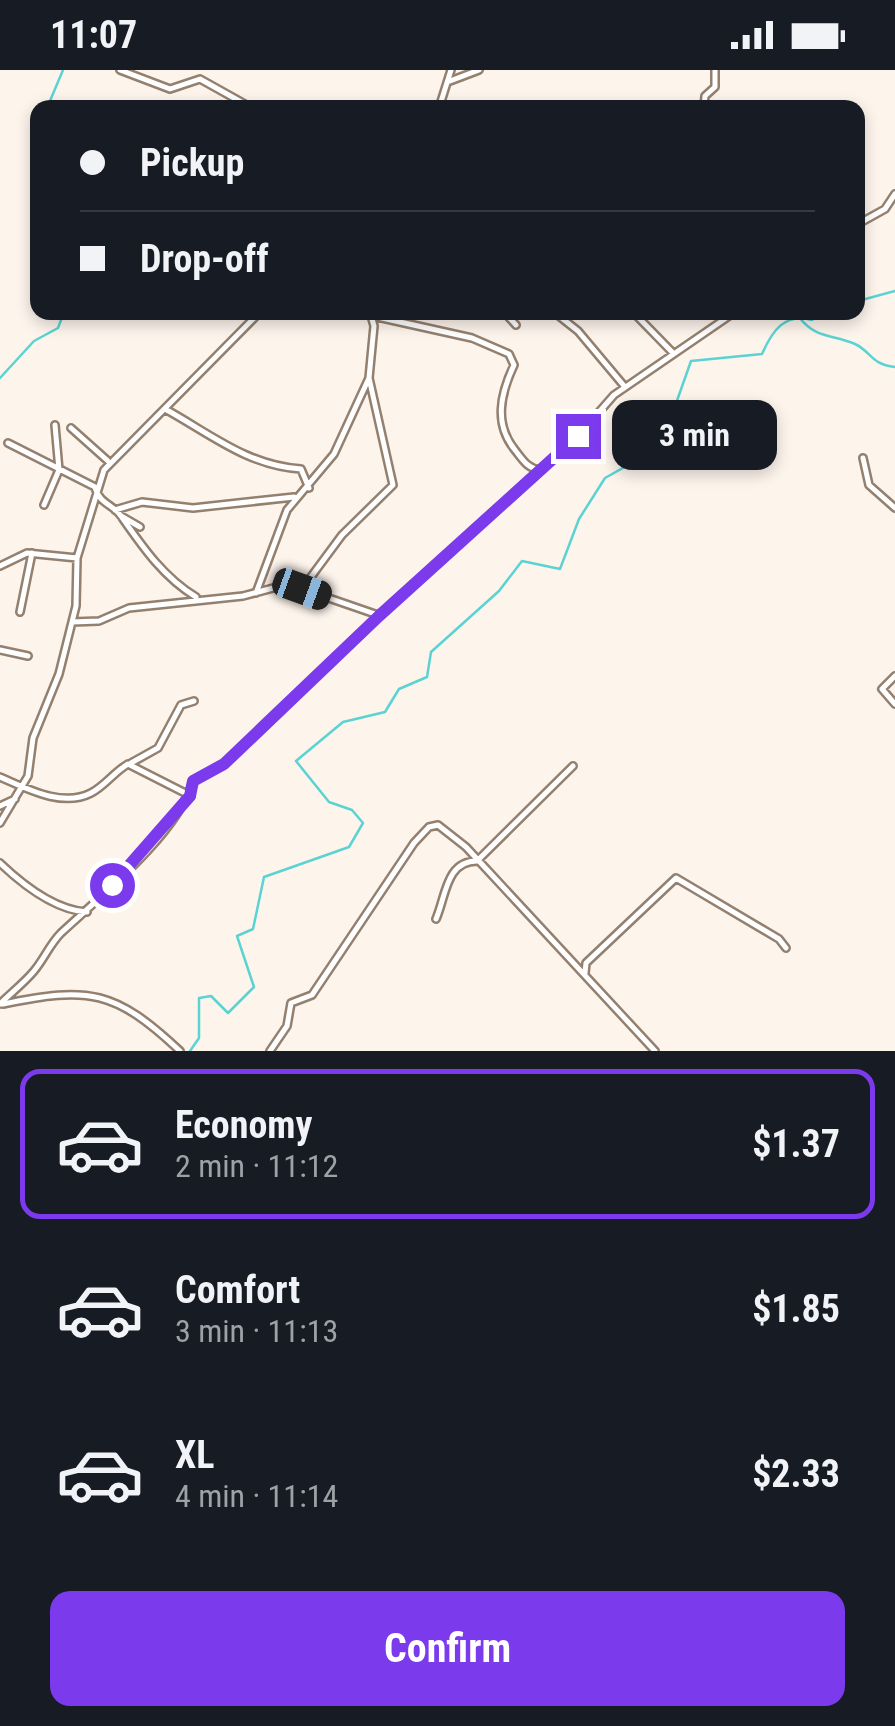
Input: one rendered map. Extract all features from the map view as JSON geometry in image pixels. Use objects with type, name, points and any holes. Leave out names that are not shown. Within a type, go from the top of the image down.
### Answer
[{"type":"street","points":[[120,70],[170,88],[200,79],[238,100]]},
{"type":"street","points":[[442,100],[452,70]]},
{"type":"street","points":[[448,82],[479,70]]},
{"type":"street","points":[[705,100],[715,87],[715,70]]},
{"type":"street","points":[[865,220],[885,209],[895,194]]},
{"type":"street","points":[[0,823],[23,787],[33,738],[72,622],[76,558],[95,488],[108,461],[252,320]]},
{"type":"street","points":[[302,589],[342,535],[393,485],[370,378],[371,320]]},
{"type":"street","points":[[395,320],[477,340],[509,354],[514,365],[501,396],[502,432],[528,466],[540,470]]},
{"type":"street","points":[[511,320],[516,325]]},
{"type":"street","points":[[564,320],[625,387]]},
{"type":"street","points":[[641,320],[674,354]]},
{"type":"street","points":[[0,1004],[190,796],[193,781],[224,764],[625,387],[723,320]]},
{"type":"street","points":[[112,510],[142,502],[193,508],[294,497],[309,488],[334,454],[370,378]]},
{"type":"street","points":[[165,409],[223,445],[282,468],[301,469],[309,488]]},
{"type":"street","points":[[44,504],[59,470],[55,425]]},
{"type":"street","points":[[71,428],[108,461]]},
{"type":"street","points":[[8,443],[95,488],[112,510],[140,527]]},
{"type":"street","points":[[863,458],[868,485],[895,508]]},
{"type":"street","points":[[256,593],[294,497]]},
{"type":"street","points":[[120,515],[127,530],[163,572],[199,598]]},
{"type":"street","points":[[0,566],[32,553],[76,558]]},
{"type":"street","points":[[20,612],[32,553]]},
{"type":"street","points":[[72,622],[92,623],[129,608],[256,593],[288,584],[379,616]]},
{"type":"street","points":[[0,650],[28,656]]},
{"type":"street","points":[[895,676],[882,689],[895,704]]},
{"type":"street","points":[[0,777],[62,798],[85,796],[128,764],[158,748],[181,706],[194,701]]},
{"type":"street","points":[[128,764],[190,796]]},
{"type":"street","points":[[436,919],[452,874],[466,862],[477,861],[572,766]]},
{"type":"street","points":[[0,806],[15,800]]},
{"type":"street","points":[[270,1051],[287,1026],[291,1003],[312,996],[340,947],[430,826],[444,828],[655,1051]]},
{"type":"street","points":[[0,862],[27,887],[74,911],[88,912]]},
{"type":"street","points":[[586,976],[586,963],[676,878],[779,939],[786,948]]},
{"type":"street","points":[[0,1004],[60,994],[100,996],[140,1015],[180,1051]]},
{"type":"waterway","points":[[50,100],[63,70]]},
{"type":"waterway","points":[[865,299],[895,291]]},
{"type":"waterway","points":[[0,378],[34,341],[58,328],[61,320]]},
{"type":"waterway","points":[[190,1051],[199,1038],[199,998],[211,996],[228,1013],[254,987],[237,936],[253,929],[264,877],[349,847],[363,823],[352,810],[329,802],[296,761],[343,722],[385,712],[399,689],[427,677],[431,652],[499,591],[522,561],[560,569],[579,519],[605,478],[646,455],[673,412],[691,361],[762,354],[770,338],[790,320]]},
{"type":"waterway","points":[[802,320],[818,333],[855,344],[876,361],[895,367]]},
{"type":"route","points":[[112,885],[190,796],[193,781],[209,776],[224,764],[379,616],[578,436]]}]
